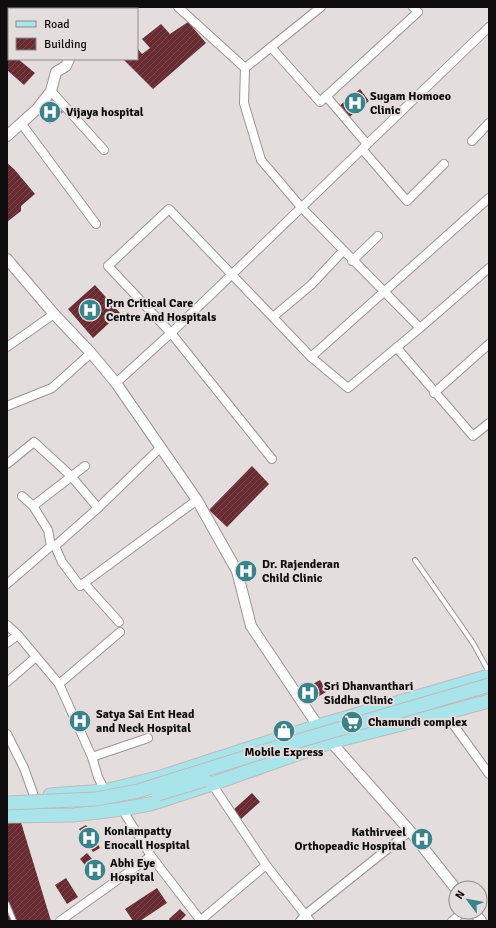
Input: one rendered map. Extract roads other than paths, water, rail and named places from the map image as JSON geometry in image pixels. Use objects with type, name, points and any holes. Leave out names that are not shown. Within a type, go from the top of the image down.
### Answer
[{"type":"main road","points":[[7,797],[105,792],[161,777],[318,726],[489,676]]},
{"type":"main road","points":[[7,803],[96,799],[138,791],[288,744],[489,685]]},
{"type":"main road","points":[[7,811],[70,809],[102,806],[141,799],[180,788],[390,720],[489,693]]},
{"type":"main road","points":[[7,816],[73,815],[150,804],[331,742],[445,713],[489,700]]},
{"type":"street","points":[[178,7],[245,68],[244,104],[261,160],[301,207],[352,261],[420,328]]},
{"type":"street","points":[[245,68],[321,7]]},
{"type":"street","points":[[271,48],[320,102],[418,12],[414,7]]},
{"type":"street","points":[[116,383],[232,275],[489,27]]},
{"type":"street","points":[[7,136],[37,109],[51,91],[56,72],[66,66],[69,60]]},
{"type":"street","points":[[51,91],[104,150]]},
{"type":"street","points":[[326,96],[407,201],[444,164]]},
{"type":"street","points":[[21,123],[96,224]]},
{"type":"street","points":[[472,141],[488,128]]},
{"type":"street","points":[[311,357],[489,198]]},
{"type":"street","points":[[272,459],[171,333],[108,266],[169,209],[311,357],[348,388],[488,270]]},
{"type":"street","points":[[352,261],[378,236]]},
{"type":"street","points":[[273,318],[311,285],[343,251]]},
{"type":"street","points":[[7,258],[54,314],[91,353],[116,383],[197,500],[237,571],[251,626],[318,726],[410,831],[449,880]]},
{"type":"street","points":[[7,347],[54,314]]},
{"type":"street","points":[[434,392],[489,344]]},
{"type":"street","points":[[396,348],[473,436],[489,423]]},
{"type":"street","points":[[7,406],[52,388],[91,353]]},
{"type":"street","points":[[7,464],[34,442],[71,476],[98,508]]},
{"type":"street","points":[[7,584],[98,508],[160,448]]},
{"type":"street","points":[[33,506],[85,466]]},
{"type":"street","points":[[22,496],[33,506],[48,530],[53,546],[62,562],[80,586],[197,500]]},
{"type":"street","points":[[84,583],[119,622]]},
{"type":"street","points":[[7,625],[18,635],[59,684],[92,757],[98,778],[105,792]]},
{"type":"street","points":[[59,684],[120,632]]},
{"type":"street","points":[[7,643],[18,635]]},
{"type":"street","points":[[7,682],[36,657]]},
{"type":"street","points":[[445,713],[489,774]]},
{"type":"street","points":[[7,734],[24,768],[34,796]]},
{"type":"street","points":[[92,757],[148,738]]},
{"type":"street","points":[[212,784],[266,865],[305,919],[410,831]]},
{"type":"street","points":[[122,809],[151,856],[201,921],[266,865]]},
{"type":"street","points":[[60,921],[151,856]]},
{"type":"lane","points":[[415,560],[473,643],[489,672]]},
{"type":"lane","points":[[7,904],[14,921]]},
{"type":"place","name":"Sugam Homoeo Clinic","points":[[355,103]]},
{"type":"place","name":"Vijaya hospital","points":[[50,112]]},
{"type":"place","name":"Prn Critical Care Centre And Hospitals","points":[[90,310]]},
{"type":"place","name":"Dr. Rajenderan Child Clinic","points":[[246,571]]},
{"type":"place","name":"Sri Dhanvanthari Siddha Clinic","points":[[308,693]]},
{"type":"place","name":"Satya Sai Ent Head and Neck Hospital","points":[[80,721]]},
{"type":"place","name":"Chamundi complex","points":[[352,722]]},
{"type":"place","name":"Mobile Express","points":[[284,731]]},
{"type":"place","name":"Konlampatty Enocall Hospital","points":[[89,838]]},
{"type":"place","name":"Kathirveel Orthopeadic Hospital","points":[[422,839]]},
{"type":"place","name":"Abhi Eye Hospital","points":[[95,870]]}]
